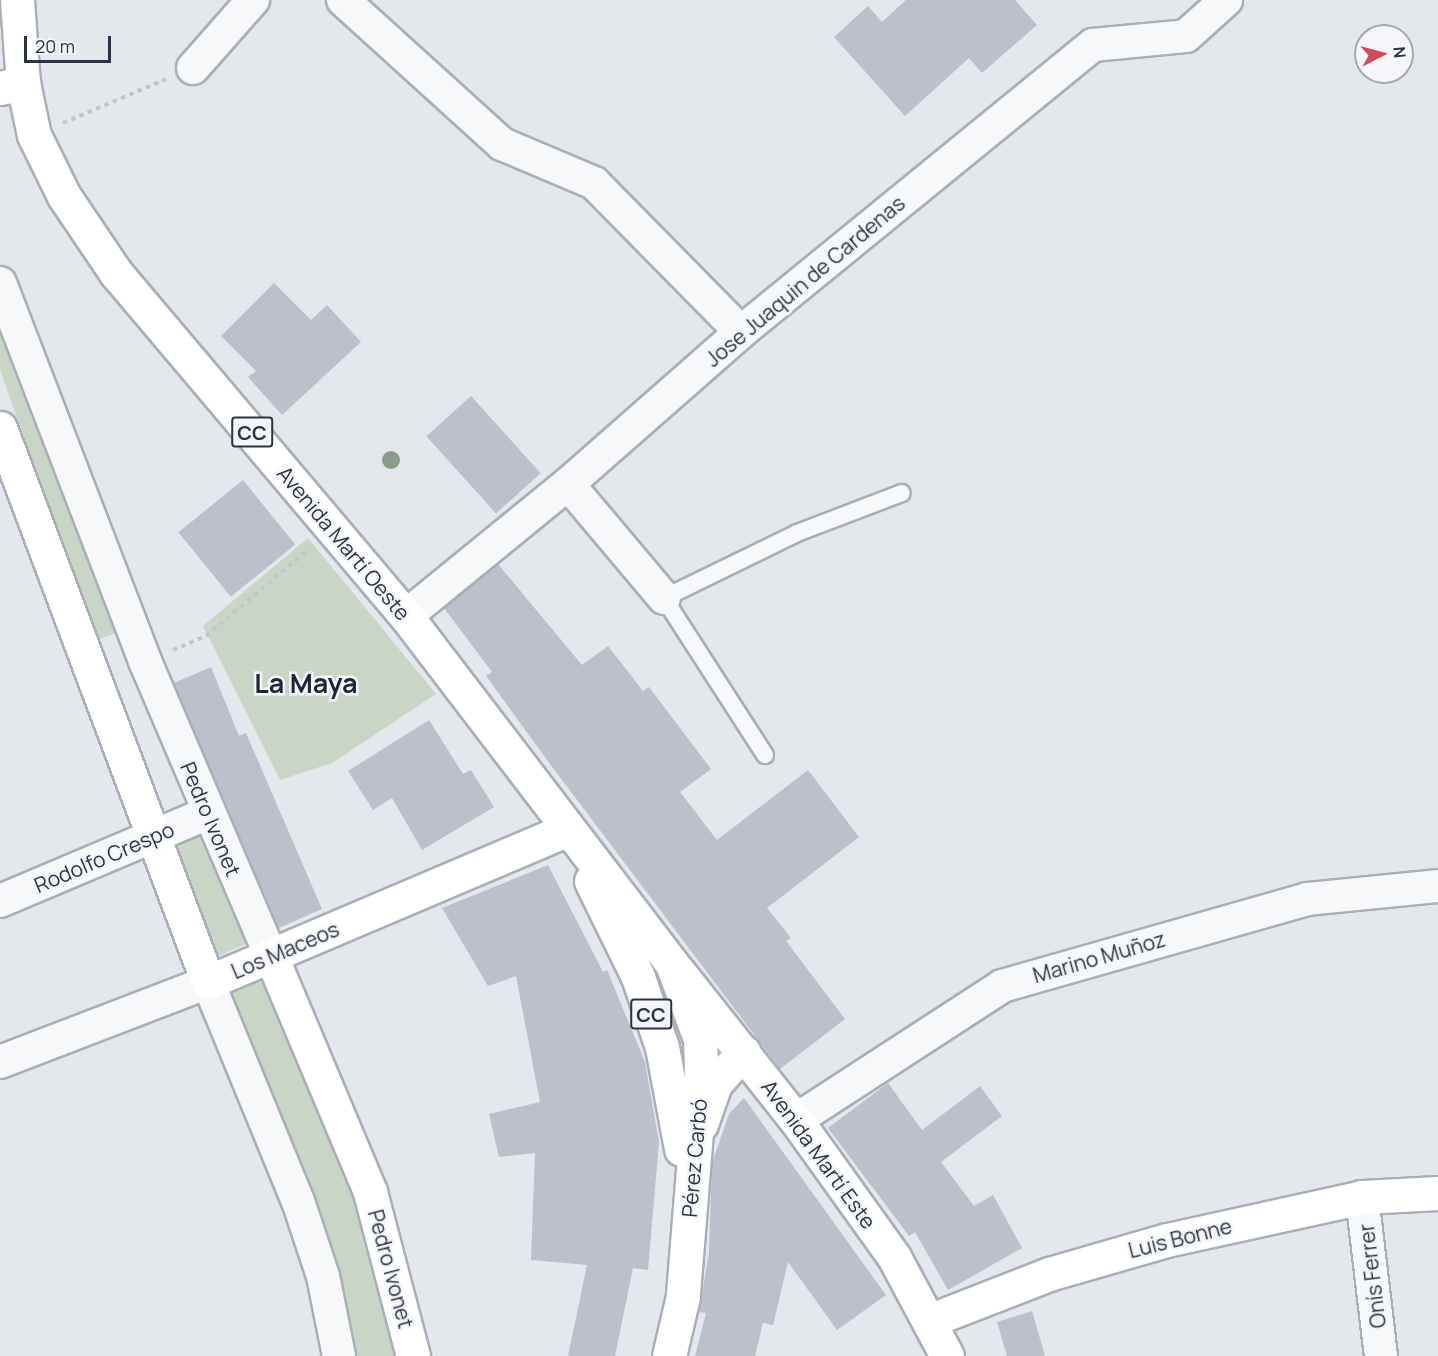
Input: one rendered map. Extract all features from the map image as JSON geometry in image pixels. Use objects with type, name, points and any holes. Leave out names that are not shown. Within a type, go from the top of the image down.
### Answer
[{"type":"main road","name":"Avenida Martí Oeste","points":[[17,0],[11,85],[64,196],[116,273],[334,528],[406,616],[566,830],[672,964]]},
{"type":"main road","points":[[0,428],[208,982]]},
{"type":"main road","name":"Avenida Martí Oeste","points":[[566,830],[638,977],[662,1047],[678,1115],[688,1214]]},
{"type":"main road","name":"Los Maceos","points":[[208,982],[566,830]]},
{"type":"main road","name":"Pedro Ivonet","points":[[271,956],[370,1192],[413,1356]]},
{"type":"main road","name":"Avenida Martí Este","points":[[672,964],[796,1120],[894,1257],[931,1320],[947,1356]]},
{"type":"main road","name":"Pérez Carbó","points":[[669,1356],[683,1296],[696,1137],[700,1039],[672,964]]},
{"type":"main road","points":[[696,1137],[715,1084],[744,1052]]},
{"type":"main road","name":"Luis Bonne","points":[[931,1320],[1049,1274],[1167,1240],[1362,1197],[1438,1193]]},
{"type":"street","points":[[193,68],[253,0]]},
{"type":"street","points":[[343,0],[502,144],[594,183],[741,332]]},
{"type":"street","name":"Jose Juaquin de Cardenas","points":[[406,616],[568,484],[741,332],[1093,45],[1186,36],[1226,0]]},
{"type":"street","name":"Pedro Ivonet","points":[[0,283],[145,661],[271,956]]},
{"type":"street","points":[[568,484],[664,598]]},
{"type":"street","name":"Rodolfo Crespo","points":[[0,901],[208,813]]},
{"type":"street","name":"Marino Muñoz","points":[[796,1120],[1002,986],[1307,899],[1438,886]]},
{"type":"street","points":[[208,982],[298,1201],[322,1276],[339,1356]]},
{"type":"street","name":"Los Maceos","points":[[0,1062],[208,982]]},
{"type":"street","name":"Onís Ferrer","points":[[1362,1197],[1381,1356]]},
{"type":"lane","points":[[765,755],[664,598],[797,533],[902,494]]},
{"type":"path","points":[[34,135],[193,68]]},
{"type":"path","points":[[145,661],[206,636],[334,528]]},
{"type":"green space","points":[[0,324],[118,632],[97,640],[0,370]]},
{"type":"green space","points":[[308,538],[436,694],[332,763],[280,780],[203,626]]},
{"type":"green space","points":[[199,830],[249,942],[217,957],[167,844]]},
{"type":"green space","points":[[264,979],[351,1187],[395,1356],[355,1356],[317,1201],[232,993]]},
{"type":"building","points":[[906,0],[1015,0],[1037,25],[982,73],[969,58],[905,116],[834,37],[868,6],[882,22]]},
{"type":"building","points":[[274,283],[311,320],[327,305],[361,342],[282,415],[248,377],[256,371],[221,336]]},
{"type":"building","points":[[471,396],[541,473],[496,513],[426,436]]},
{"type":"building","points":[[243,480],[295,545],[231,597],[178,532]]},
{"type":"building","points":[[498,564],[582,665],[608,646],[643,691],[649,687],[711,769],[680,792],[717,840],[808,770],[859,837],[767,908],[791,938],[786,941],[845,1019],[780,1069],[550,764],[486,676],[492,672],[444,608]]},
{"type":"building","points":[[211,667],[239,736],[246,733],[322,909],[279,928],[174,683]]},
{"type":"building","points":[[429,720],[463,774],[471,770],[494,807],[422,850],[392,798],[373,810],[348,771]]},
{"type":"building","points":[[548,865],[603,972],[607,970],[645,1062],[659,1142],[648,1270],[633,1268],[615,1356],[568,1356],[587,1265],[531,1260],[535,1153],[499,1157],[489,1114],[540,1102],[516,976],[488,986],[442,908]]},
{"type":"building","points":[[888,1083],[922,1130],[980,1086],[1002,1116],[941,1162],[974,1206],[993,1195],[1022,1248],[948,1290],[915,1232],[909,1236],[828,1128]]},
{"type":"building","points":[[744,1098],[886,1295],[837,1330],[788,1262],[773,1325],[763,1323],[755,1356],[695,1356],[706,1313],[699,1312],[709,1252],[712,1163],[729,1114]]},
{"type":"building","points":[[1032,1311],[1045,1356],[1007,1356],[997,1322]]},
{"type":"district","name":"La Maya","points":[[306,683]]}]
